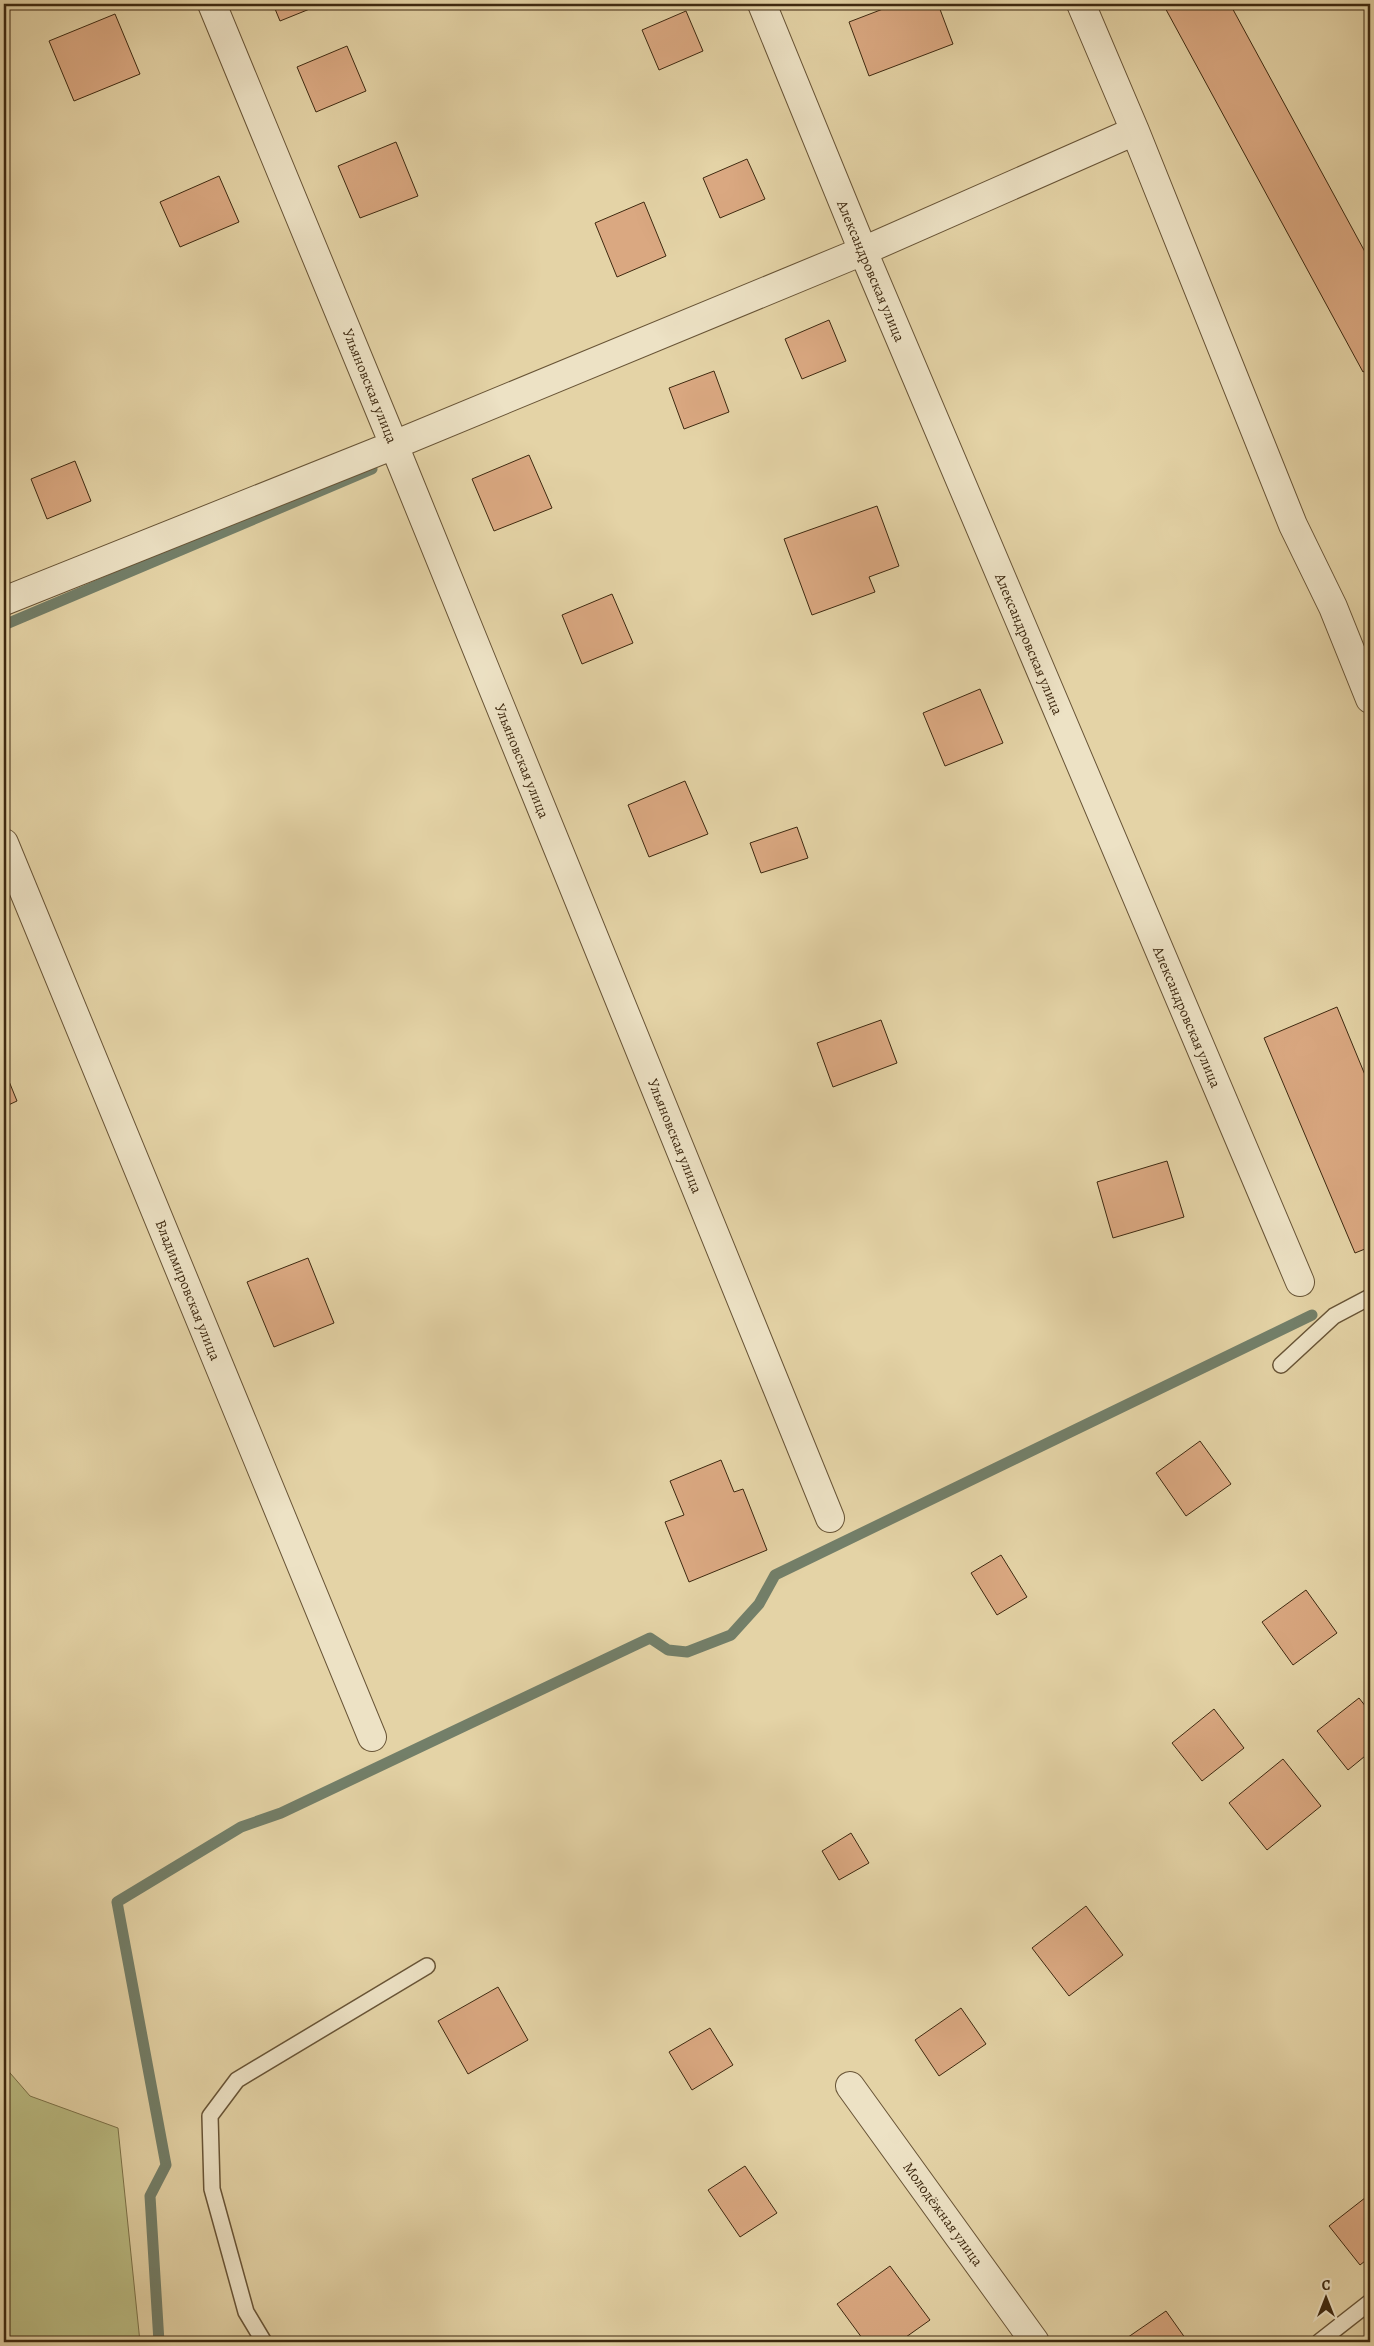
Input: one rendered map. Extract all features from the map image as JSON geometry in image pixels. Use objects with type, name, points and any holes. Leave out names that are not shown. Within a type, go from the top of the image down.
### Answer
[{"type":"street","name":"Ульяновская улица","points":[[212,4],[394,445],[830,1518]]},
{"type":"street","name":"Александровская улица","points":[[762,4],[862,251],[1300,1282]]},
{"type":"street","points":[[1081,4],[1135,131],[1293,525],[1332,607],[1370,699]]},
{"type":"street","points":[[4,600],[394,445],[862,251],[1135,131]]},
{"type":"street","name":"Владимировская улица","points":[[4,844],[372,1736]]},
{"type":"street","name":"Молодёжная улица","points":[[850,2086],[1035,2342]]},
{"type":"lane","points":[[1281,1365],[1334,1316],[1370,1297]]},
{"type":"lane","points":[[264,2342],[246,2312],[212,2189],[210,2116],[237,2080],[427,1966]]},
{"type":"lane","points":[[1318,2342],[1370,2302]]},
{"type":"green space","points":[[4,2066],[30,2096],[118,2128],[140,2342],[4,2342]]},
{"type":"building","points":[[273,4],[322,4],[280,21]]},
{"type":"building","points":[[896,4],[938,4],[953,44],[869,76],[849,22]]},
{"type":"building","points":[[1163,4],[1230,4],[1370,261],[1370,368],[1363,372]]},
{"type":"building","points":[[1365,4],[1370,4],[1370,13]]},
{"type":"building","points":[[686,11],[703,51],[659,70],[642,30]]},
{"type":"building","points":[[115,14],[140,74],[74,101],[49,41]]},
{"type":"building","points":[[347,46],[366,91],[316,112],[297,67]]},
{"type":"building","points":[[396,142],[418,196],[360,218],[338,166]]},
{"type":"building","points":[[747,159],[765,199],[720,218],[703,178]]},
{"type":"building","points":[[219,176],[239,222],[180,247],[160,202]]},
{"type":"building","points":[[644,202],[666,256],[617,277],[595,223]]},
{"type":"building","points":[[829,320],[846,361],[802,379],[785,339]]},
{"type":"building","points":[[714,371],[729,412],[684,429],[669,388]]},
{"type":"building","points":[[529,455],[552,508],[494,531],[472,479]]},
{"type":"building","points":[[75,461],[91,501],[47,519],[31,479]]},
{"type":"building","points":[[877,506],[899,566],[869,577],[875,592],[812,615],[784,539]]},
{"type":"building","points":[[4,522],[8,534],[4,535]]},
{"type":"building","points":[[612,594],[633,643],[582,664],[562,615]]},
{"type":"building","points":[[980,689],[1003,743],[945,766],[923,713]]},
{"type":"building","points":[[685,781],[708,834],[649,857],[628,805]]},
{"type":"building","points":[[797,827],[808,858],[761,873],[750,843]]},
{"type":"building","points":[[1337,1007],[1370,1087],[1370,1247],[1355,1253],[1264,1038]]},
{"type":"building","points":[[881,1020],[897,1063],[833,1087],[817,1043]]},
{"type":"building","points":[[4,1069],[17,1101],[4,1107]]},
{"type":"building","points":[[1167,1161],[1184,1217],[1113,1238],[1097,1182]]},
{"type":"building","points":[[308,1258],[334,1323],[274,1347],[247,1282]]},
{"type":"building","points":[[1200,1441],[1231,1484],[1186,1516],[1156,1473]]},
{"type":"building","points":[[721,1460],[734,1492],[743,1489],[767,1550],[689,1582],[665,1522],[684,1515],[670,1481]]},
{"type":"building","points":[[1001,1555],[1027,1597],[997,1615],[971,1573]]},
{"type":"building","points":[[1306,1590],[1337,1633],[1293,1665],[1262,1622]]},
{"type":"building","points":[[1359,1698],[1370,1712],[1370,1752],[1348,1770],[1317,1731]]},
{"type":"building","points":[[1214,1709],[1244,1748],[1202,1781],[1172,1743]]},
{"type":"building","points":[[1283,1759],[1321,1806],[1267,1850],[1229,1803]]},
{"type":"building","points":[[851,1833],[869,1863],[839,1880],[822,1851]]},
{"type":"building","points":[[1086,1906],[1123,1955],[1069,1996],[1032,1948]]},
{"type":"building","points":[[498,1987],[528,2040],[468,2074],[438,2021]]},
{"type":"building","points":[[961,2008],[986,2044],[939,2076],[915,2040]]},
{"type":"building","points":[[710,2028],[733,2065],[692,2090],[669,2052]]},
{"type":"building","points":[[745,2166],[777,2213],[740,2237],[708,2190]]},
{"type":"building","points":[[1370,2194],[1370,2257],[1360,2265],[1329,2226]]},
{"type":"building","points":[[890,2266],[930,2320],[899,2342],[865,2342],[837,2304]]},
{"type":"building","points":[[1166,2311],[1188,2342],[1121,2342]]},
{"type":"waterway","points":[[4,625],[372,469]]},
{"type":"waterway","points":[[159,2342],[150,2196],[166,2165],[117,1902],[241,1827],[281,1813],[650,1638],[668,1650],[687,1652],[731,1635],[759,1604],[775,1575],[1312,1315]]}]
